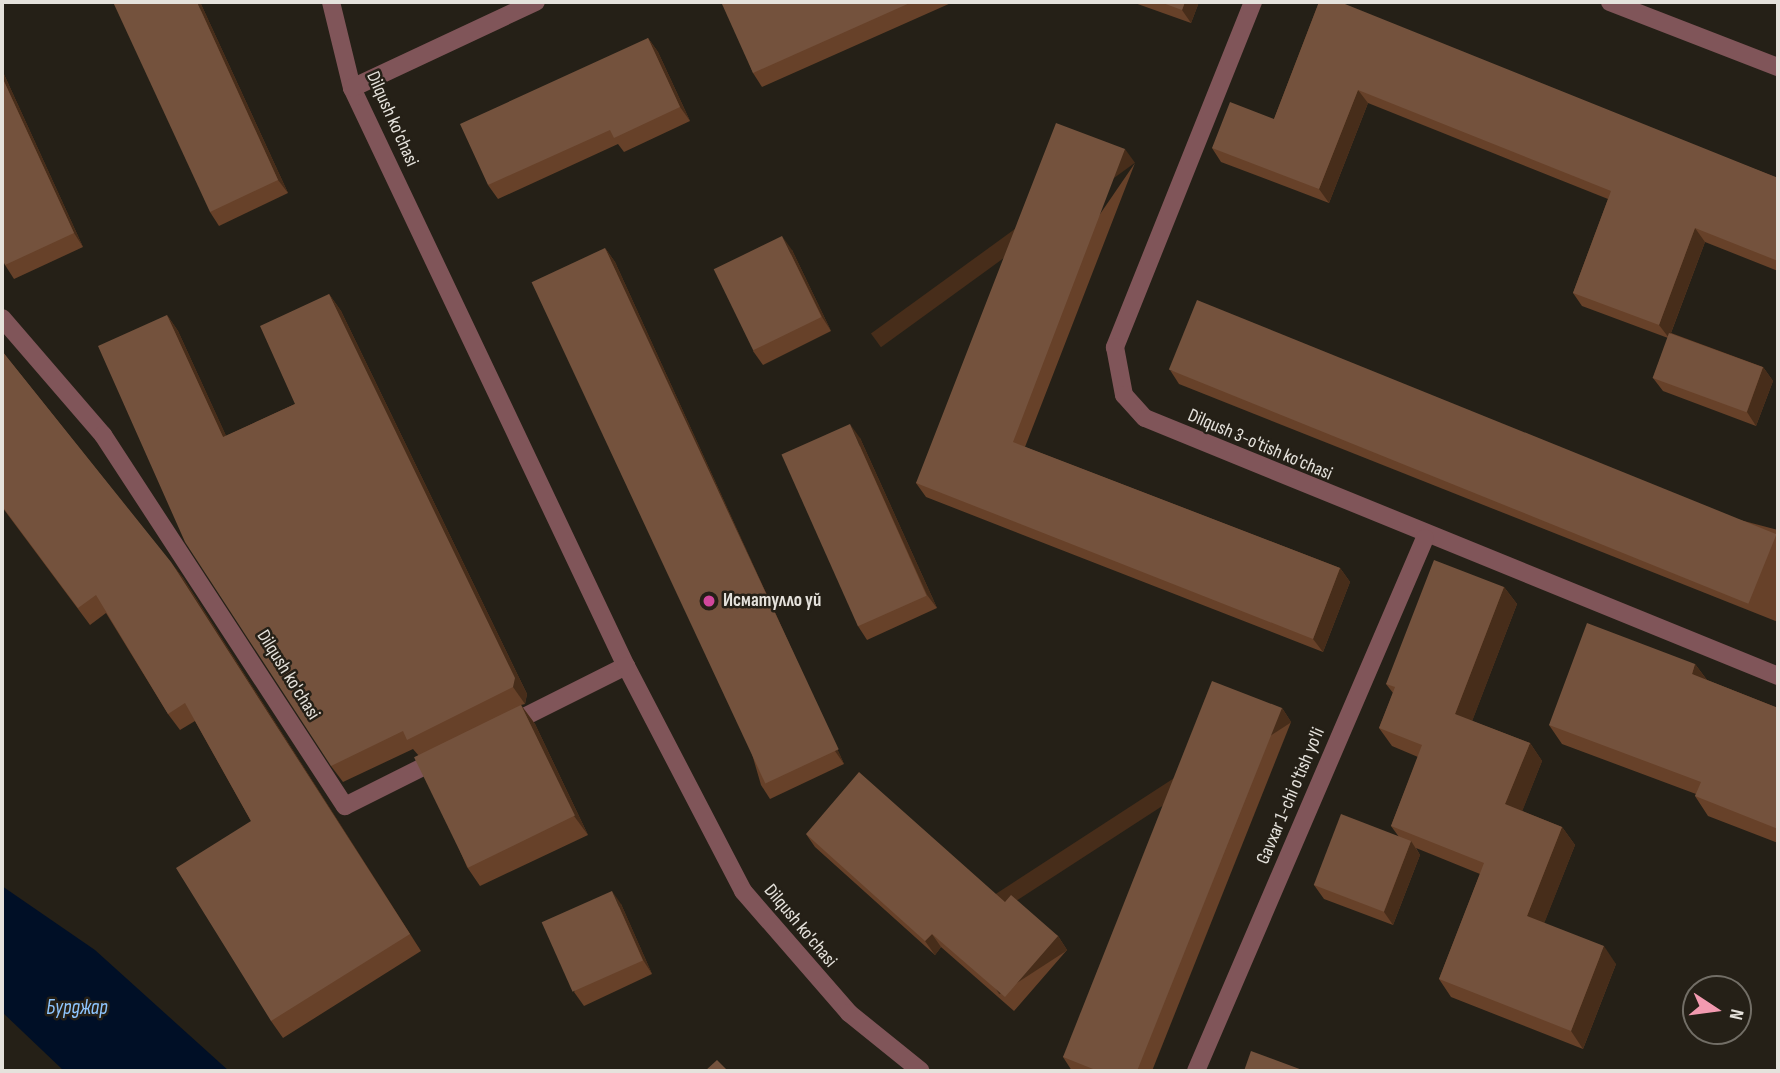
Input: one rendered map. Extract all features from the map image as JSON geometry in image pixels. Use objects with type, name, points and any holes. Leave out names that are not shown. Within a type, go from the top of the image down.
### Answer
[{"type":"street","name":"Dilqush ko'chasi","points":[[331,2],[352,88],[626,666],[743,891],[841,1004],[922,1071]]},
{"type":"street","points":[[352,88],[536,2]]},
{"type":"street","name":"Dilqush 3-o'tish ko'chasi","points":[[1253,2],[1115,347],[1124,395],[1144,418],[1425,538],[1778,676]]},
{"type":"street","points":[[1610,2],[1778,67]]},
{"type":"street","name":"Dilqush ko'chasi","points":[[2,318],[103,435],[345,806],[455,751]]},
{"type":"street","name":"Gavxar 1-chi o'tish yo'li","points":[[1196,1071],[1425,538]]},
{"type":"street","points":[[491,733],[626,666]]},
{"type":"water","name":"Бурджар","points":[[2,886],[95,950],[229,1071],[64,1071],[2,1012]]},
{"type":"building","points":[[113,2],[197,2],[278,180],[210,212]]},
{"type":"building","points":[[912,2],[753,73],[722,4]]},
{"type":"building","points":[[1160,2],[1185,2],[1182,10]]},
{"type":"building","points":[[1319,2],[1340,2],[1778,178],[1778,261],[1695,228],[1659,325],[1573,293],[1611,191],[1358,90],[1319,189],[1212,148],[1230,102],[1274,119]]},
{"type":"building","points":[[648,38],[680,107],[614,138],[610,130],[488,185],[460,124]]},
{"type":"building","points":[[2,77],[74,233],[5,265],[2,259]]},
{"type":"building","points":[[1056,123],[1125,149],[1013,442],[1340,568],[1313,639],[916,483]]},
{"type":"building","points":[[782,236],[821,317],[753,350],[714,269]]},
{"type":"building","points":[[605,248],[839,749],[765,783],[532,282]]},
{"type":"building","points":[[329,294],[515,678],[513,687],[407,740],[403,731],[331,766],[185,542],[98,346],[167,315],[223,437],[295,404],[260,326]]},
{"type":"building","points":[[1197,300],[1776,534],[1748,604],[1169,370]]},
{"type":"building","points":[[1669,333],[1763,367],[1747,412],[1653,378]]},
{"type":"building","points":[[2,351],[171,562],[410,934],[271,1021],[176,868],[251,821],[185,703],[168,714],[96,595],[78,608],[2,506]]},
{"type":"building","points":[[850,424],[926,596],[858,626],[781,455]]},
{"type":"building","points":[[1434,560],[1504,587],[1455,714],[1530,743],[1505,804],[1562,827],[1527,916],[1604,946],[1571,1031],[1439,979],[1484,863],[1391,826],[1422,745],[1379,728],[1395,687],[1386,684]]},
{"type":"building","points":[[1587,623],[1695,664],[1692,674],[1778,708],[1778,829],[1695,796],[1701,782],[1549,725]]},
{"type":"building","points":[[1212,681],[1282,708],[1137,1071],[1098,1071],[1063,1057]]},
{"type":"building","points":[[521,705],[575,816],[468,868],[414,757]]},
{"type":"building","points":[[859,772],[1005,902],[1011,895],[1058,936],[1005,997],[932,934],[925,941],[806,834]]},
{"type":"building","points":[[1341,814],[1411,841],[1384,912],[1314,885]]},
{"type":"building","points":[[612,891],[643,960],[573,992],[542,922]]},
{"type":"building","points":[[1251,1051],[1305,1071],[1244,1071]]},
{"type":"building","points":[[717,1060],[728,1071],[705,1071]]},
{"type":"place","name":"Исматулло уй","points":[[709,601]]}]
